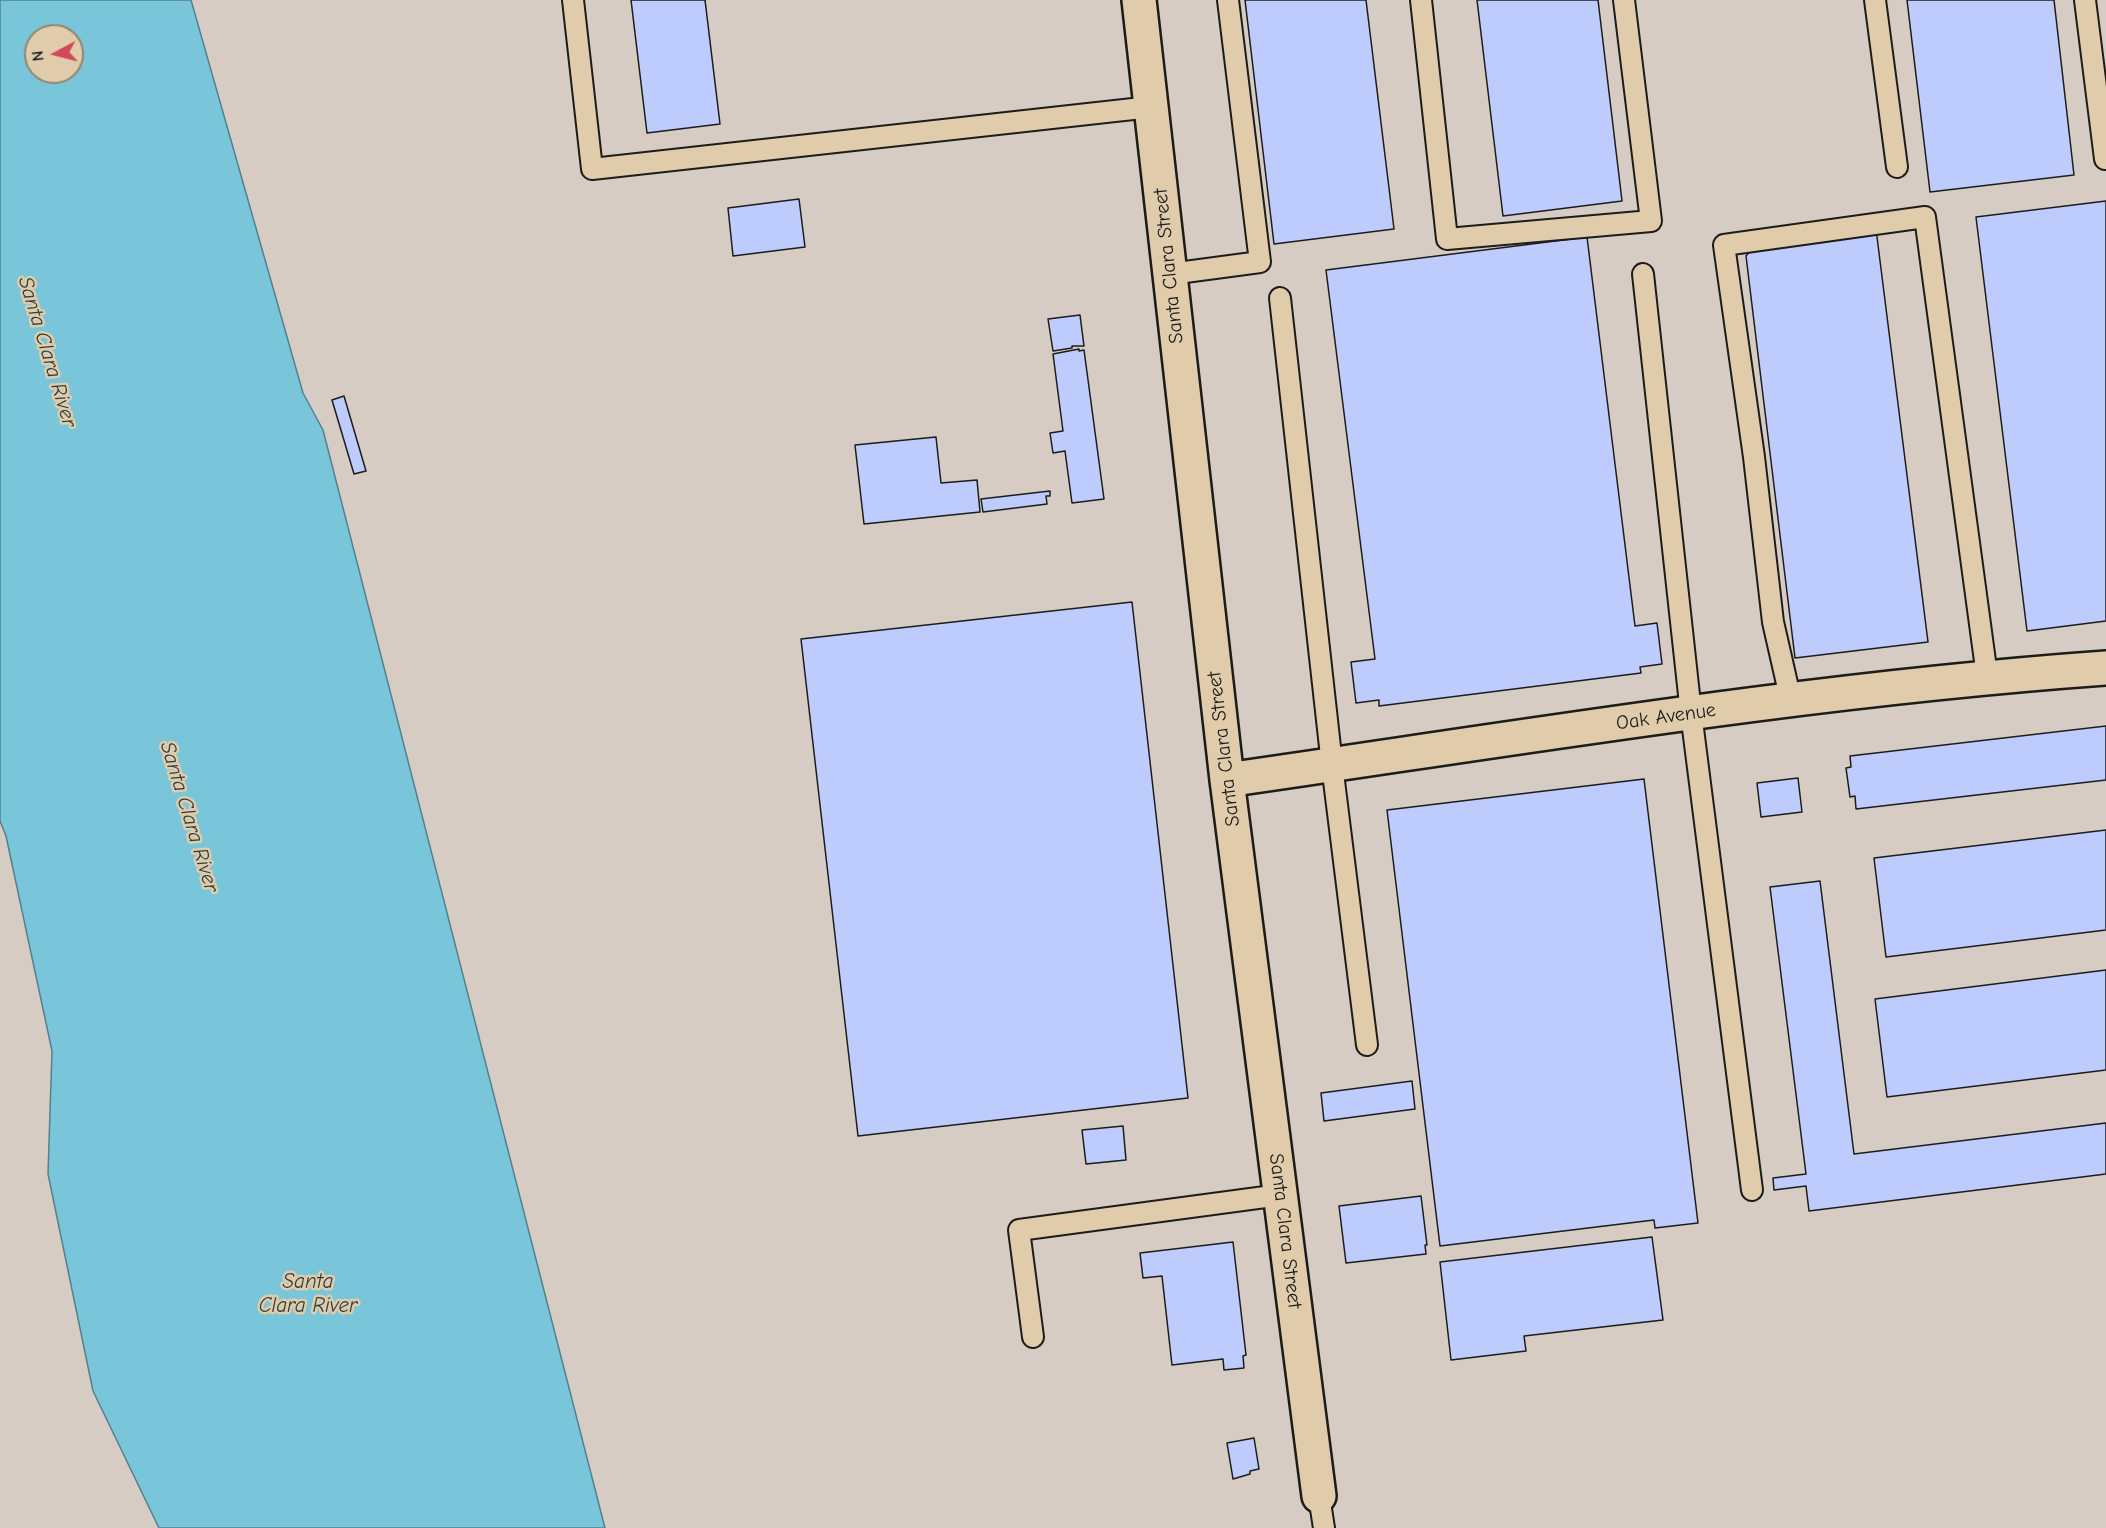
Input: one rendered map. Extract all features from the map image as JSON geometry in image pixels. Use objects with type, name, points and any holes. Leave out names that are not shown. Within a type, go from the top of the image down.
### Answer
[{"type":"street","name":"Santa Clara Street","points":[[1139,0],[1227,780],[1321,1512]]},
{"type":"street","name":"Oak Avenue","points":[[1227,780],[1691,714],[1987,676],[2106,668]]},
{"type":"lane","points":[[573,0],[592,169],[1151,107]]},
{"type":"lane","points":[[1170,274],[1260,262],[1228,0]]},
{"type":"lane","points":[[1421,0],[1447,239],[1651,221],[1624,0]]},
{"type":"lane","points":[[1875,0],[1897,168]]},
{"type":"lane","points":[[2085,0],[2105,159]]},
{"type":"lane","points":[[1791,701],[1773,622],[1754,457],[1724,245],[1925,217],[1987,676]]},
{"type":"lane","points":[[1643,274],[1691,714],[1752,1190]]},
{"type":"lane","points":[[1280,298],[1332,765],[1367,1045]]},
{"type":"lane","points":[[1033,1337],[1019,1230],[1280,1195]]},
{"type":"water","name":"Santa Clara River","points":[[0,0],[191,0],[303,393],[323,430],[605,1528],[159,1528],[93,1391],[48,1174],[52,1051],[6,836],[0,821]]},
{"type":"building","points":[[631,0],[705,0],[720,124],[647,133]]},
{"type":"building","points":[[1245,0],[1366,0],[1394,229],[1274,244]]},
{"type":"building","points":[[1477,0],[1598,0],[1622,201],[1503,216]]},
{"type":"building","points":[[1907,0],[2054,0],[2074,175],[1930,192]]},
{"type":"building","points":[[799,199],[805,247],[733,256],[728,208]]},
{"type":"building","points":[[2106,201],[2106,621],[2027,631],[1976,217]]},
{"type":"building","points":[[1876,229],[1928,642],[1795,658],[1746,256],[1757,243]]},
{"type":"building","points":[[1587,237],[1635,626],[1657,623],[1662,664],[1640,667],[1641,673],[1379,706],[1379,700],[1356,703],[1351,662],[1375,659],[1326,270]]},
{"type":"building","points":[[1080,315],[1084,346],[1072,346],[1072,348],[1053,351],[1048,319]]},
{"type":"building","points":[[1079,349],[1079,351],[1084,350],[1104,499],[1072,503],[1065,451],[1053,453],[1050,433],[1063,431],[1053,354]]},
{"type":"building","points":[[344,396],[366,471],[354,474],[332,400]]},
{"type":"building","points":[[936,437],[941,483],[977,480],[980,512],[864,524],[855,445]]},
{"type":"building","points":[[1050,491],[1050,496],[1046,496],[1047,504],[983,512],[981,499]]},
{"type":"building","points":[[1132,602],[1188,1098],[858,1136],[801,639]]},
{"type":"building","points":[[2106,726],[2106,780],[1856,809],[1855,796],[1850,797],[1846,768],[1851,767],[1850,756]]},
{"type":"building","points":[[1798,778],[1802,812],[1761,817],[1757,783]]},
{"type":"building","points":[[1644,779],[1698,1223],[1655,1228],[1654,1220],[1440,1246],[1387,810]]},
{"type":"building","points":[[2106,830],[2106,930],[1886,957],[1874,858]]},
{"type":"building","points":[[1820,881],[1854,1154],[2106,1123],[2106,1174],[1809,1211],[1806,1186],[1774,1190],[1773,1178],[1806,1174],[1770,887]]},
{"type":"building","points":[[2106,970],[2106,1070],[1887,1097],[1875,999]]},
{"type":"building","points":[[1412,1081],[1415,1109],[1324,1121],[1321,1093]]},
{"type":"building","points":[[1123,1126],[1126,1160],[1086,1164],[1082,1130]]},
{"type":"building","points":[[1421,1196],[1426,1254],[1346,1263],[1339,1206]]},
{"type":"building","points":[[1652,1237],[1663,1320],[1524,1336],[1526,1351],[1451,1360],[1440,1262]]},
{"type":"building","points":[[1233,1242],[1246,1355],[1243,1356],[1244,1368],[1224,1370],[1223,1359],[1172,1365],[1162,1276],[1143,1278],[1140,1253]]},
{"type":"building","points":[[1254,1438],[1259,1469],[1233,1479],[1227,1443]]}]
